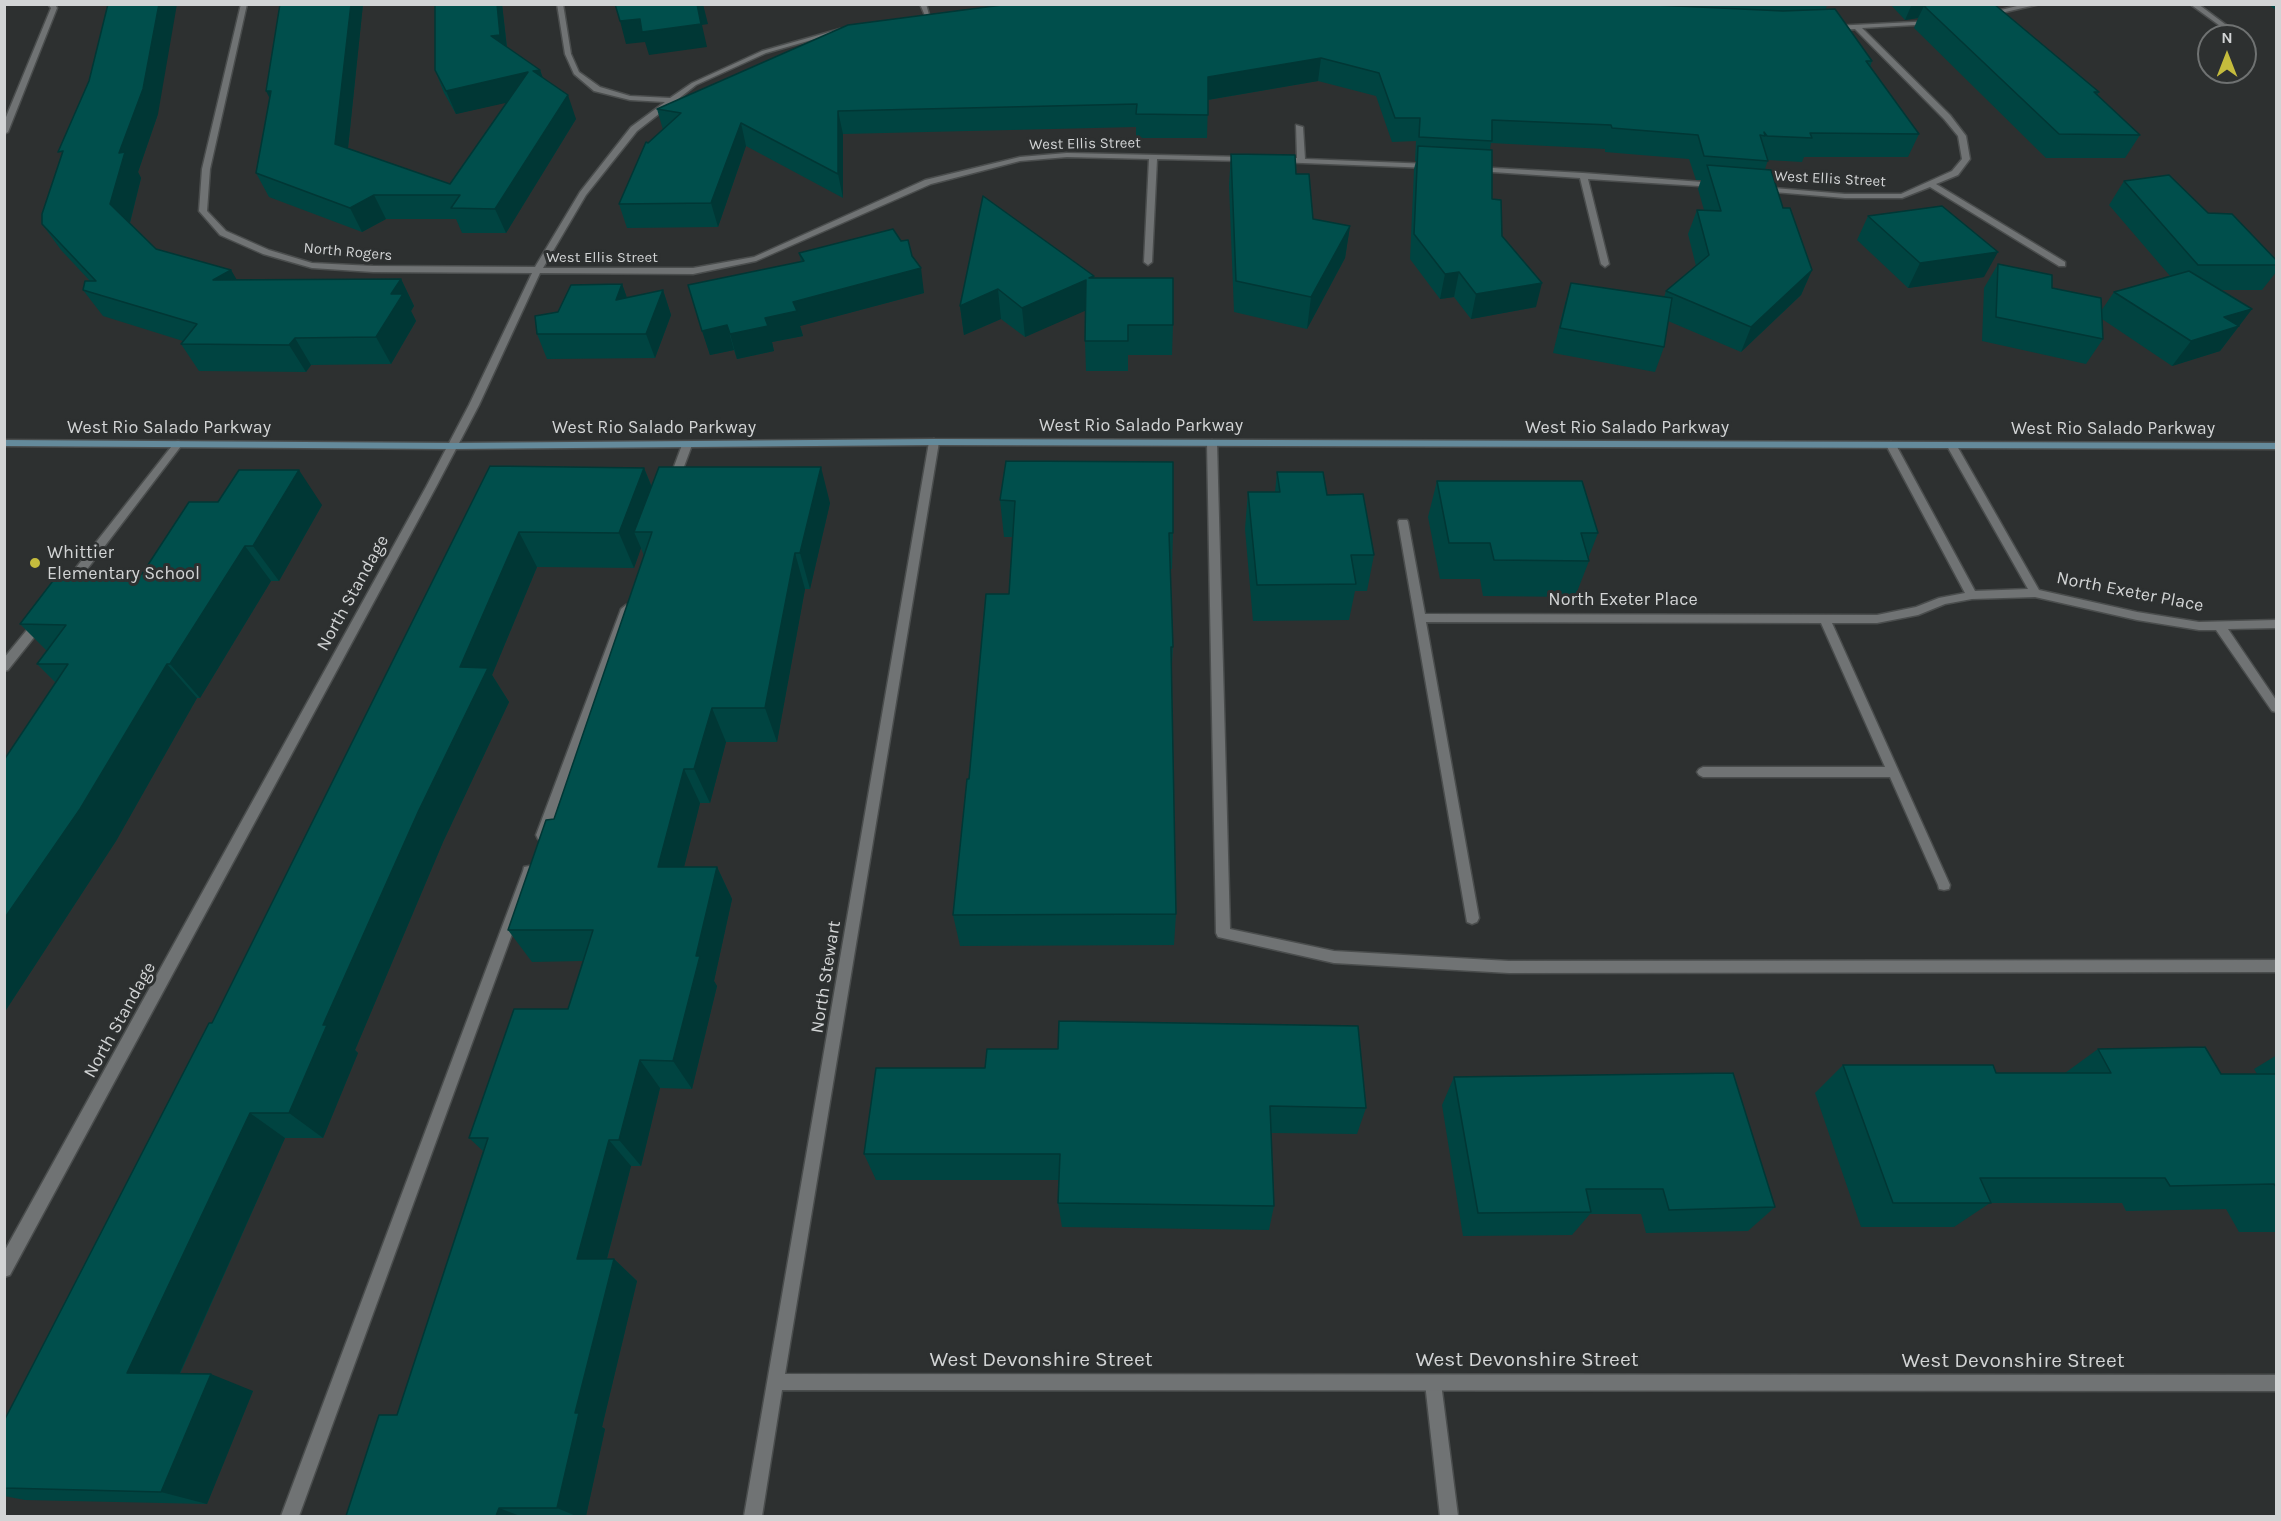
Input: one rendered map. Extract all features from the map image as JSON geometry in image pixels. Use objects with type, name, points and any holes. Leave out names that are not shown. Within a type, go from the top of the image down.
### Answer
[{"type":"main road","name":"West Rio Salado Parkway","points":[[4,443],[453,446],[934,442],[2277,446]]},
{"type":"street","points":[[4,132],[54,8],[51,4]]},
{"type":"street","name":"North Rogers","points":[[244,4],[206,169],[203,211],[223,233],[266,252],[312,265],[373,269],[536,272]]},
{"type":"street","points":[[560,4],[568,54],[576,73],[597,89],[630,98],[669,100]]},
{"type":"street","points":[[923,4],[928,17]]},
{"type":"street","points":[[1977,15],[2037,4]]},
{"type":"street","points":[[2193,4],[2221,24]]},
{"type":"street","points":[[917,18],[939,15]]},
{"type":"street","points":[[1823,28],[1858,28],[1942,20]]},
{"type":"street","name":"West Ellis Street","points":[[1750,188],[1845,196],[1902,196],[1955,173],[1966,159],[1962,136],[1858,28]]},
{"type":"street","name":"North Standage","points":[[4,1269],[453,446],[536,272],[583,194],[634,129],[669,100],[694,84],[764,52],[852,29]]},
{"type":"street","points":[[1299,127],[1301,160]]},
{"type":"street","name":"West Ellis Street","points":[[536,272],[693,271],[756,259],[928,182],[1020,159],[1067,155],[1256,159]]},
{"type":"street","points":[[1148,261],[1153,157]]},
{"type":"street","points":[[1267,160],[1439,166]]},
{"type":"street","points":[[1472,168],[1726,186]]},
{"type":"street","points":[[1583,175],[1605,264]]},
{"type":"street","points":[[1931,184],[2062,264]]},
{"type":"street","name":"North Stewart","points":[[753,1516],[778,1382],[934,442]]},
{"type":"street","points":[[1212,443],[1223,933],[1334,957],[1509,967],[2277,966]]},
{"type":"street","points":[[63,592],[178,444]]},
{"type":"street","points":[[669,494],[687,445]]},
{"type":"street","points":[[1891,445],[1972,595]]},
{"type":"street","name":"North Exeter Place","points":[[1952,446],[2035,593]]},
{"type":"street","points":[[1403,522],[1472,918]]},
{"type":"street","name":"North Exeter Place","points":[[1421,618],[1877,619],[1918,611],[1943,601],[1972,595],[2035,593],[2137,616],[2199,626],[2277,624]]},
{"type":"street","points":[[290,1516],[631,595]]},
{"type":"street","points":[[4,667],[48,611]]},
{"type":"street","points":[[1825,619],[1944,885]]},
{"type":"street","name":"North Exeter Place","points":[[2219,625],[2277,708]]},
{"type":"street","points":[[1702,772],[1893,772]]},
{"type":"street","name":"West Devonshire Street","points":[[778,1382],[2277,1383]]},
{"type":"street","points":[[1433,1383],[1449,1516]]},
{"type":"building","points":[[108,4],[159,4],[143,89],[119,153],[125,152],[110,204],[156,249],[231,270],[213,280],[401,279],[391,294],[403,294],[376,337],[295,338],[289,345],[181,344],[197,324],[83,290],[85,281],[96,281],[42,224],[42,214],[63,151],[58,152],[89,81]]},
{"type":"building","points":[[280,4],[351,4],[335,144],[450,184],[528,72],[446,91],[435,70],[435,4],[497,4],[500,35],[491,36],[540,70],[533,71],[568,95],[495,209],[451,208],[460,195],[374,195],[350,208],[256,173],[271,91],[266,91]]},
{"type":"building","points":[[615,4],[697,4],[701,24],[642,32],[640,19],[620,21]]},
{"type":"building","points":[[1010,4],[1634,4],[1783,11],[1835,9],[1872,61],[1866,61],[1919,134],[1810,133],[1812,138],[1767,136],[1764,132],[1765,136],[1760,135],[1768,161],[1704,156],[1698,135],[1612,128],[1611,125],[1492,120],[1492,141],[1419,137],[1420,118],[1395,118],[1379,73],[1321,58],[1208,77],[1208,115],[1136,114],[1137,104],[838,111],[838,174],[741,123],[711,203],[619,204],[646,142],[648,143],[681,113],[657,109],[848,25]]},
{"type":"building","points":[[1994,4],[2099,92],[2094,92],[2140,135],[2059,134],[1924,6]]},
{"type":"building","points":[[1418,146],[1492,150],[1492,199],[1501,200],[1502,236],[1542,283],[1476,294],[1459,272],[1445,274],[1414,234]]},
{"type":"building","points":[[1231,154],[1295,155],[1296,174],[1309,174],[1313,219],[1350,226],[1311,297],[1236,281]]},
{"type":"building","points":[[1707,165],[1771,170],[1783,208],[1790,208],[1812,270],[1751,327],[1666,291],[1709,255],[1697,210],[1721,211]]},
{"type":"building","points":[[2169,175],[2208,213],[2232,214],[2277,261],[2277,265],[2198,265],[2124,181]]},
{"type":"building","points":[[983,196],[1094,276],[1089,278],[1173,278],[1173,325],[1128,325],[1128,341],[1085,341],[1086,280],[1022,308],[998,289],[960,306]]},
{"type":"building","points":[[1942,206],[1998,252],[1920,263],[1868,216]]},
{"type":"building","points":[[893,229],[901,241],[908,240],[912,256],[921,268],[793,302],[797,311],[765,318],[768,326],[730,334],[727,325],[702,331],[688,285],[804,261],[799,253]]},
{"type":"building","points":[[1998,264],[2052,275],[2052,288],[2101,298],[2103,339],[1996,317]]},
{"type":"building","points":[[2189,271],[2252,309],[2224,317],[2239,326],[2191,341],[2114,292]]},
{"type":"building","points":[[1571,283],[1672,298],[1664,347],[1560,328]]},
{"type":"building","points":[[622,284],[616,300],[663,290],[646,334],[537,334],[535,316],[558,312],[571,285]]},
{"type":"building","points":[[1006,461],[1173,462],[1173,533],[1169,533],[1173,647],[1171,647],[1176,914],[953,915],[967,779],[969,779],[986,594],[1009,594],[1015,501],[1000,500]]},
{"type":"building","points":[[490,466],[644,468],[619,533],[519,532],[460,667],[488,668],[419,810],[323,1025],[327,1025],[289,1113],[250,1113],[127,1373],[211,1374],[161,1492],[4,1488],[4,1421],[209,1023],[212,1023]]},
{"type":"building","points":[[659,467],[821,467],[800,553],[795,553],[765,708],[712,708],[694,769],[684,769],[658,867],[717,867],[696,956],[700,956],[673,1061],[640,1060],[619,1140],[609,1140],[577,1259],[614,1259],[575,1413],[579,1413],[557,1508],[499,1508],[496,1516],[346,1516],[379,1415],[397,1415],[488,1138],[469,1138],[514,1009],[568,1009],[593,930],[508,930],[546,820],[554,819],[652,532],[634,532]]},
{"type":"building","points":[[239,470],[299,470],[253,546],[245,546],[170,664],[167,664],[80,809],[4,919],[4,760],[68,664],[37,664],[66,625],[20,624],[59,573],[142,574],[189,502],[218,502]]},
{"type":"building","points":[[1277,472],[1323,472],[1327,495],[1363,494],[1374,555],[1351,555],[1356,584],[1257,585],[1248,492],[1280,492]]},
{"type":"building","points":[[1437,481],[1582,481],[1598,533],[1581,533],[1589,561],[1494,560],[1490,543],[1449,543]]},
{"type":"building","points":[[1059,1021],[1358,1026],[1366,1108],[1270,1106],[1274,1206],[1058,1203],[1060,1154],[864,1154],[876,1068],[985,1068],[987,1049],[1058,1049]]},
{"type":"building","points":[[2205,1047],[2221,1074],[2277,1074],[2277,1188],[2274,1184],[2170,1186],[2165,1178],[1980,1178],[1991,1203],[1893,1203],[1843,1065],[1993,1065],[1996,1073],[2111,1073],[2098,1049]]},
{"type":"building","points":[[1733,1073],[1775,1207],[1669,1210],[1663,1189],[1586,1189],[1591,1212],[1478,1213],[1454,1077]]},
{"type":"place","name":"Whittier Elementary School","points":[[35,563]]}]
